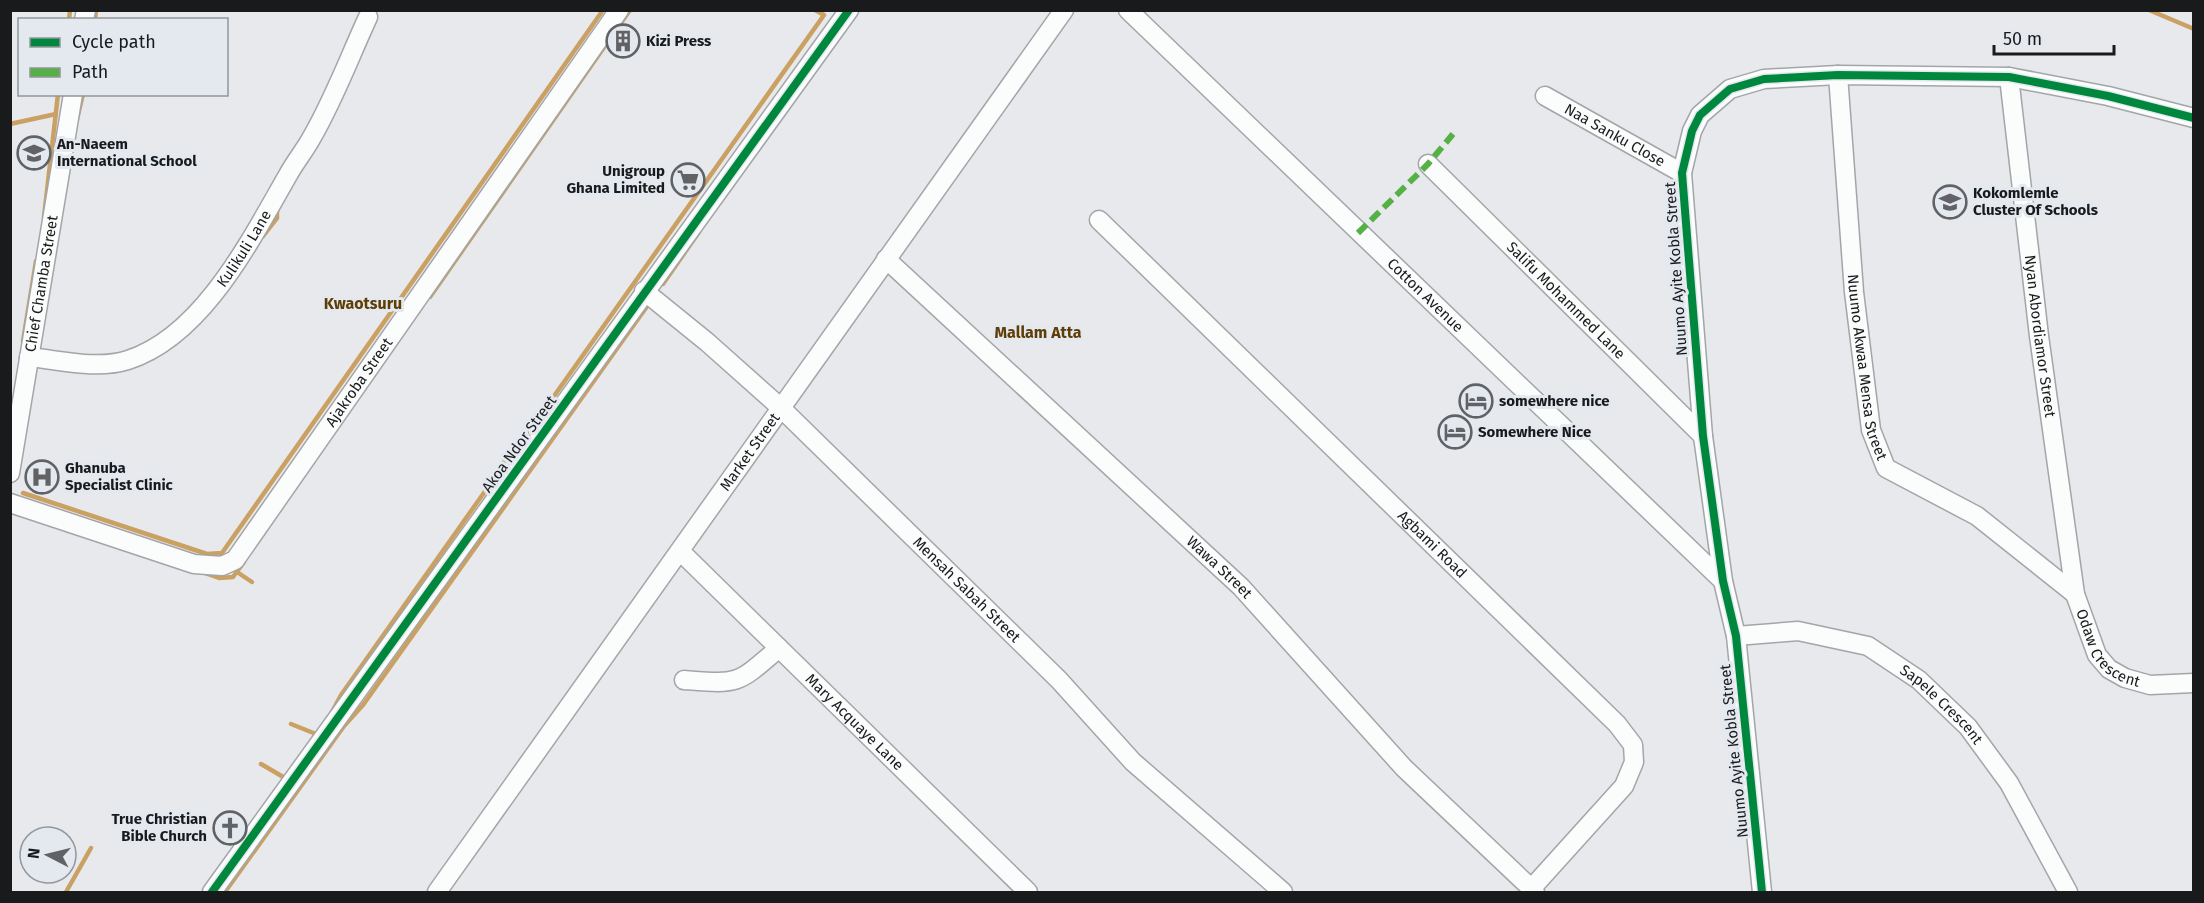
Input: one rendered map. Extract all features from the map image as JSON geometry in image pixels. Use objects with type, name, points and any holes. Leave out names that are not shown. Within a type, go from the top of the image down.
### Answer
[{"type":"street","name":"Ajakroba Street","points":[[10,503],[194,564],[222,566],[235,560],[619,10]]},
{"type":"street","name":"Market Street","points":[[437,892],[681,552],[780,408],[1064,10]]},
{"type":"street","name":"Cotton Avenue","points":[[1128,10],[1358,233],[1723,580]]},
{"type":"street","name":"Akoa Ndor Street","points":[[212,892],[844,12]]},
{"type":"street","name":"Kulikuli Lane","points":[[29,357],[94,364],[129,360],[167,341],[191,318],[235,266],[254,237],[288,173],[313,136],[368,17]]},
{"type":"street","name":"Nuumo Ayite Kobla Street","points":[[1762,892],[1736,636],[1723,580],[1702,436],[1682,174],[1692,132],[1700,115],[1730,89],[1764,79],[1838,75],[2009,77],[2108,96],[2193,118]]},
{"type":"street","name":"Nuumo Akwaa Mensa Street","points":[[1838,75],[1854,292],[1871,430],[1886,468],[1977,516],[2075,594]]},
{"type":"street","name":"Nyan Abordiamor Street","points":[[2009,77],[2039,336],[2075,594]]},
{"type":"street","name":"Chief Chamba Street","points":[[10,473],[73,96]]},
{"type":"street","name":"Naa Sanku Close","points":[[1545,96],[1682,174]]},
{"type":"street","name":"Salifu Mohammed Lane","points":[[1428,164],[1702,436]]},
{"type":"street","name":"Agbami Road","points":[[1099,220],[1617,724],[1633,745],[1634,762],[1624,786],[1533,891]]},
{"type":"street","name":"Wawa Street","points":[[886,259],[1241,586],[1404,768],[1533,891]]},
{"type":"street","name":"Mensah Sabah Street","points":[[644,291],[708,342],[780,408],[1059,680],[1133,762],[1277,891]]},
{"type":"street","name":"Mary Acquaye Lane","points":[[681,552],[1028,892]]},
{"type":"street","name":"Odaw Crescent","points":[[2075,594],[2097,655],[2109,669],[2125,678],[2150,685],[2193,683]]},
{"type":"street","name":"Sapele Crescent","points":[[1736,636],[1798,631],[1868,646],[1919,680],[1968,727],[2008,783],[2068,892]]},
{"type":"street","points":[[684,680],[727,683],[743,679],[779,648]]},
{"type":"waterway","points":[[69,18],[70,10]]},
{"type":"waterway","points":[[95,18],[96,10]]},
{"type":"waterway","points":[[23,493],[207,554],[222,553],[603,10]]},
{"type":"waterway","points":[[430,297],[630,10]]},
{"type":"waterway","points":[[332,712],[341,695],[498,470],[547,406],[824,15],[815,10]]},
{"type":"waterway","points":[[2149,10],[2194,29]]},
{"type":"waterway","points":[[44,217],[58,96]]},
{"type":"waterway","points":[[77,119],[83,96]]},
{"type":"waterway","points":[[10,124],[56,114]]},
{"type":"waterway","points":[[263,236],[277,218],[277,207]]},
{"type":"waterway","points":[[663,284],[699,232]]},
{"type":"waterway","points":[[23,341],[36,261]]},
{"type":"waterway","points":[[225,892],[344,726],[363,705],[648,305]]},
{"type":"waterway","points":[[202,572],[219,578],[233,577],[244,562]]},
{"type":"waterway","points":[[237,572],[252,582]]},
{"type":"waterway","points":[[291,724],[316,734]]},
{"type":"waterway","points":[[261,764],[285,778]]},
{"type":"waterway","points":[[66,892],[91,848]]},
{"type":"marked path","points":[[1358,233],[1428,164],[1453,134]]},
{"type":"cycle path","points":[[212,892],[849,10]]},
{"type":"cycle path","points":[[1762,892],[1736,636],[1723,581],[1703,436],[1682,173],[1692,131],[1700,115],[1730,89],[1764,79],[1838,75],[2009,77],[2108,96],[2194,118]]},
{"type":"place","name":"Kizi Press","points":[[623,41]]},
{"type":"place","name":"An-Naeem International School","points":[[34,153]]},
{"type":"place","name":"Unigroup Ghana Limited","points":[[688,180]]},
{"type":"place","name":"Kokomlemle Cluster Of Schools","points":[[1950,202]]},
{"type":"place","name":"somewhere nice","points":[[1476,401]]},
{"type":"place","name":"Somewhere Nice","points":[[1455,432]]},
{"type":"place","name":"Ghanuba Specialist Clinic","points":[[42,477]]},
{"type":"place","name":"True Christian Bible Church","points":[[230,828]]},
{"type":"district","name":"Kwaotsuru","points":[[363,303]]},
{"type":"district","name":"Mallam Atta","points":[[1038,332]]}]
